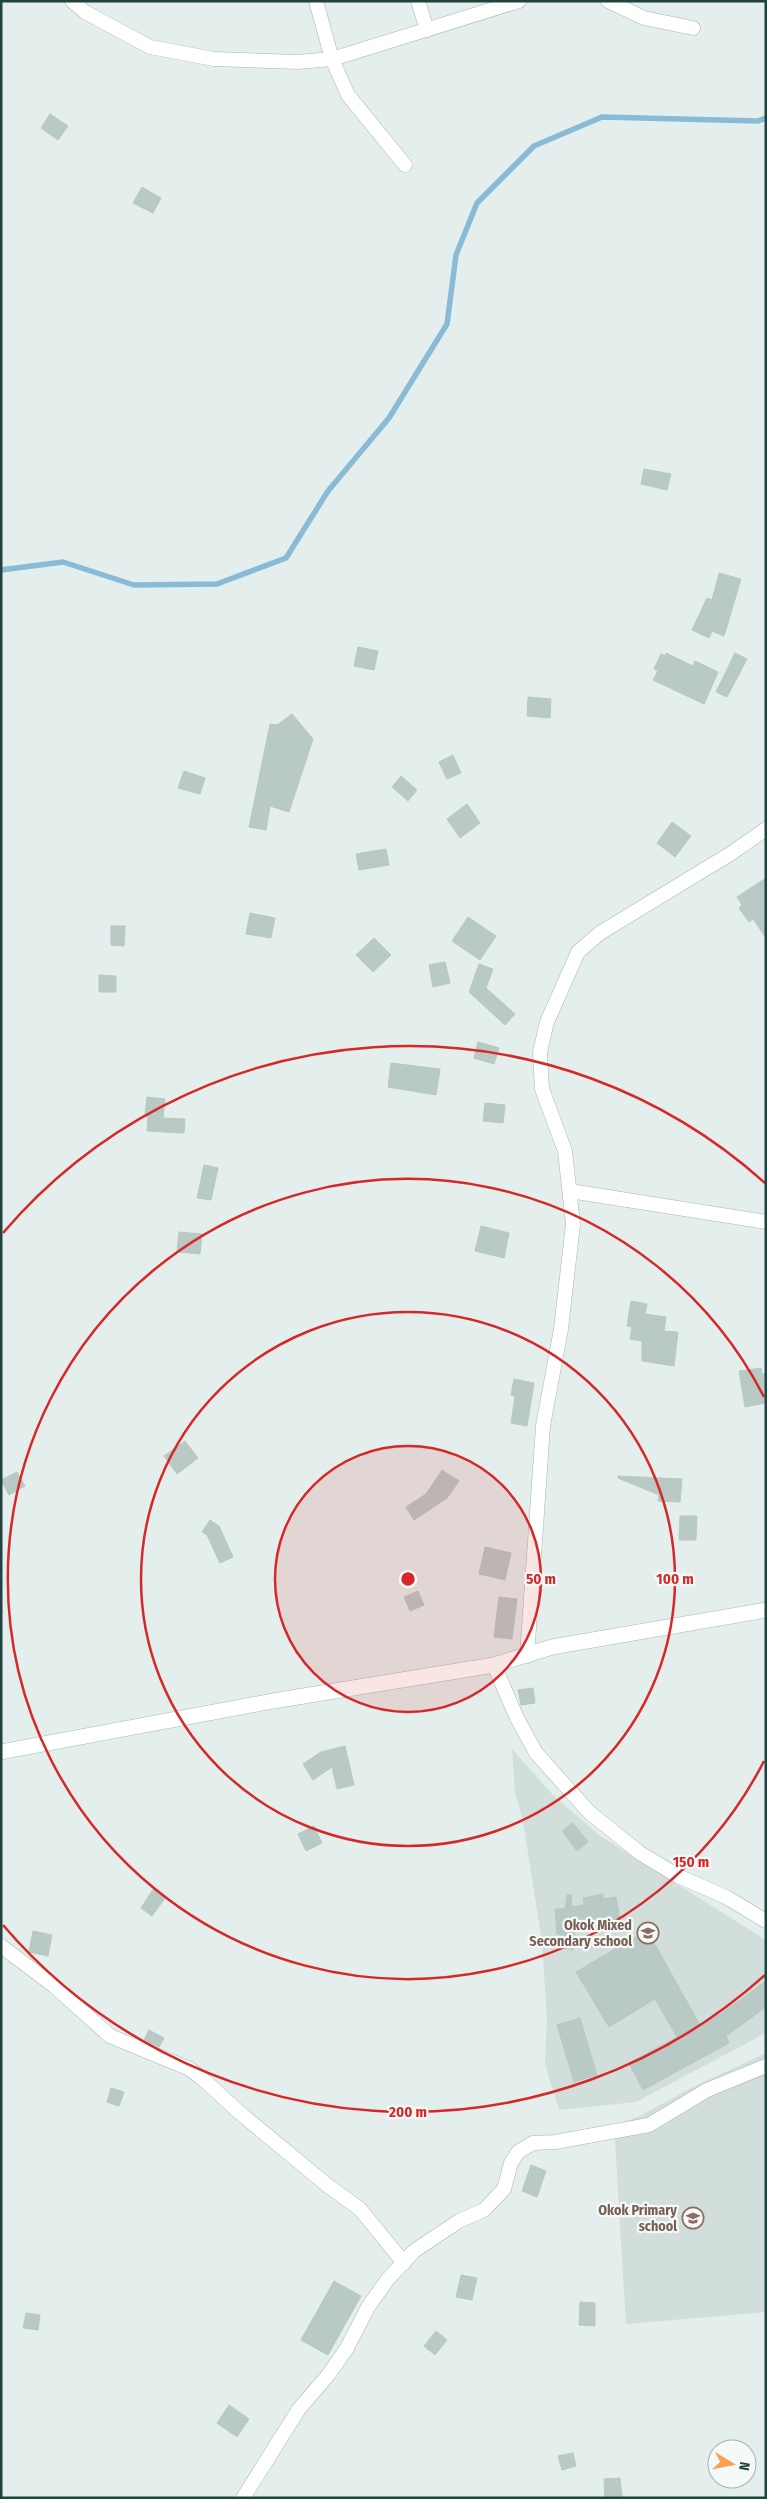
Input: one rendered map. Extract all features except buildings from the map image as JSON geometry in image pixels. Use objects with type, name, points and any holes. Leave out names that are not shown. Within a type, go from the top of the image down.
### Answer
[{"type":"street","points":[[72,1],[85,12],[150,47],[214,59],[298,62],[332,59],[519,1]]},
{"type":"street","points":[[316,1],[332,59],[348,95],[405,165]]},
{"type":"street","points":[[418,1],[427,30]]},
{"type":"street","points":[[608,1],[644,18],[693,28]]},
{"type":"street","points":[[528,1656],[543,1426],[560,1329],[573,1224],[565,1152],[542,1089],[540,1052],[548,1022],[578,952],[600,933],[730,854],[766,829]]},
{"type":"street","points":[[570,1191],[766,1222]]},
{"type":"street","points":[[1,1752],[273,1701],[494,1665],[552,1647],[766,1610]]},
{"type":"street","points":[[494,1665],[517,1718],[536,1753],[589,1812],[640,1853],[678,1876],[726,1897],[766,1921]]},
{"type":"street","points":[[1,1946],[54,1986],[110,2036],[190,2069],[240,2113],[360,2209],[404,2262]]},
{"type":"street","points":[[242,2498],[299,2409],[329,2374],[347,2348],[368,2307],[388,2279],[414,2251],[459,2221],[484,2210],[504,2189],[510,2163],[518,2152],[533,2143],[555,2142],[649,2125],[707,2090],[766,2066]]},
{"type":"shaded area","name":"Okok Mixed Secondary school","points":[[512,1749],[552,1794],[599,1835],[766,1940],[766,2033],[636,2102],[559,2110],[545,2064],[547,2020],[542,1942],[523,1821],[515,1792]]},
{"type":"shaded area","name":"Okok Primary school","points":[[766,2053],[766,2312],[626,2324],[614,2125],[638,2117],[687,2090]]},
{"type":"waterway","points":[[1,570],[63,562],[134,585],[217,584],[286,558],[328,491],[389,418],[447,324],[456,255],[477,203],[534,146],[602,117],[758,121],[766,118]]},
{"type":"place","name":"Okok Mixed Secondary school","points":[[648,1933]]},
{"type":"place","name":"Okok Primary school","points":[[693,2218]]}]
